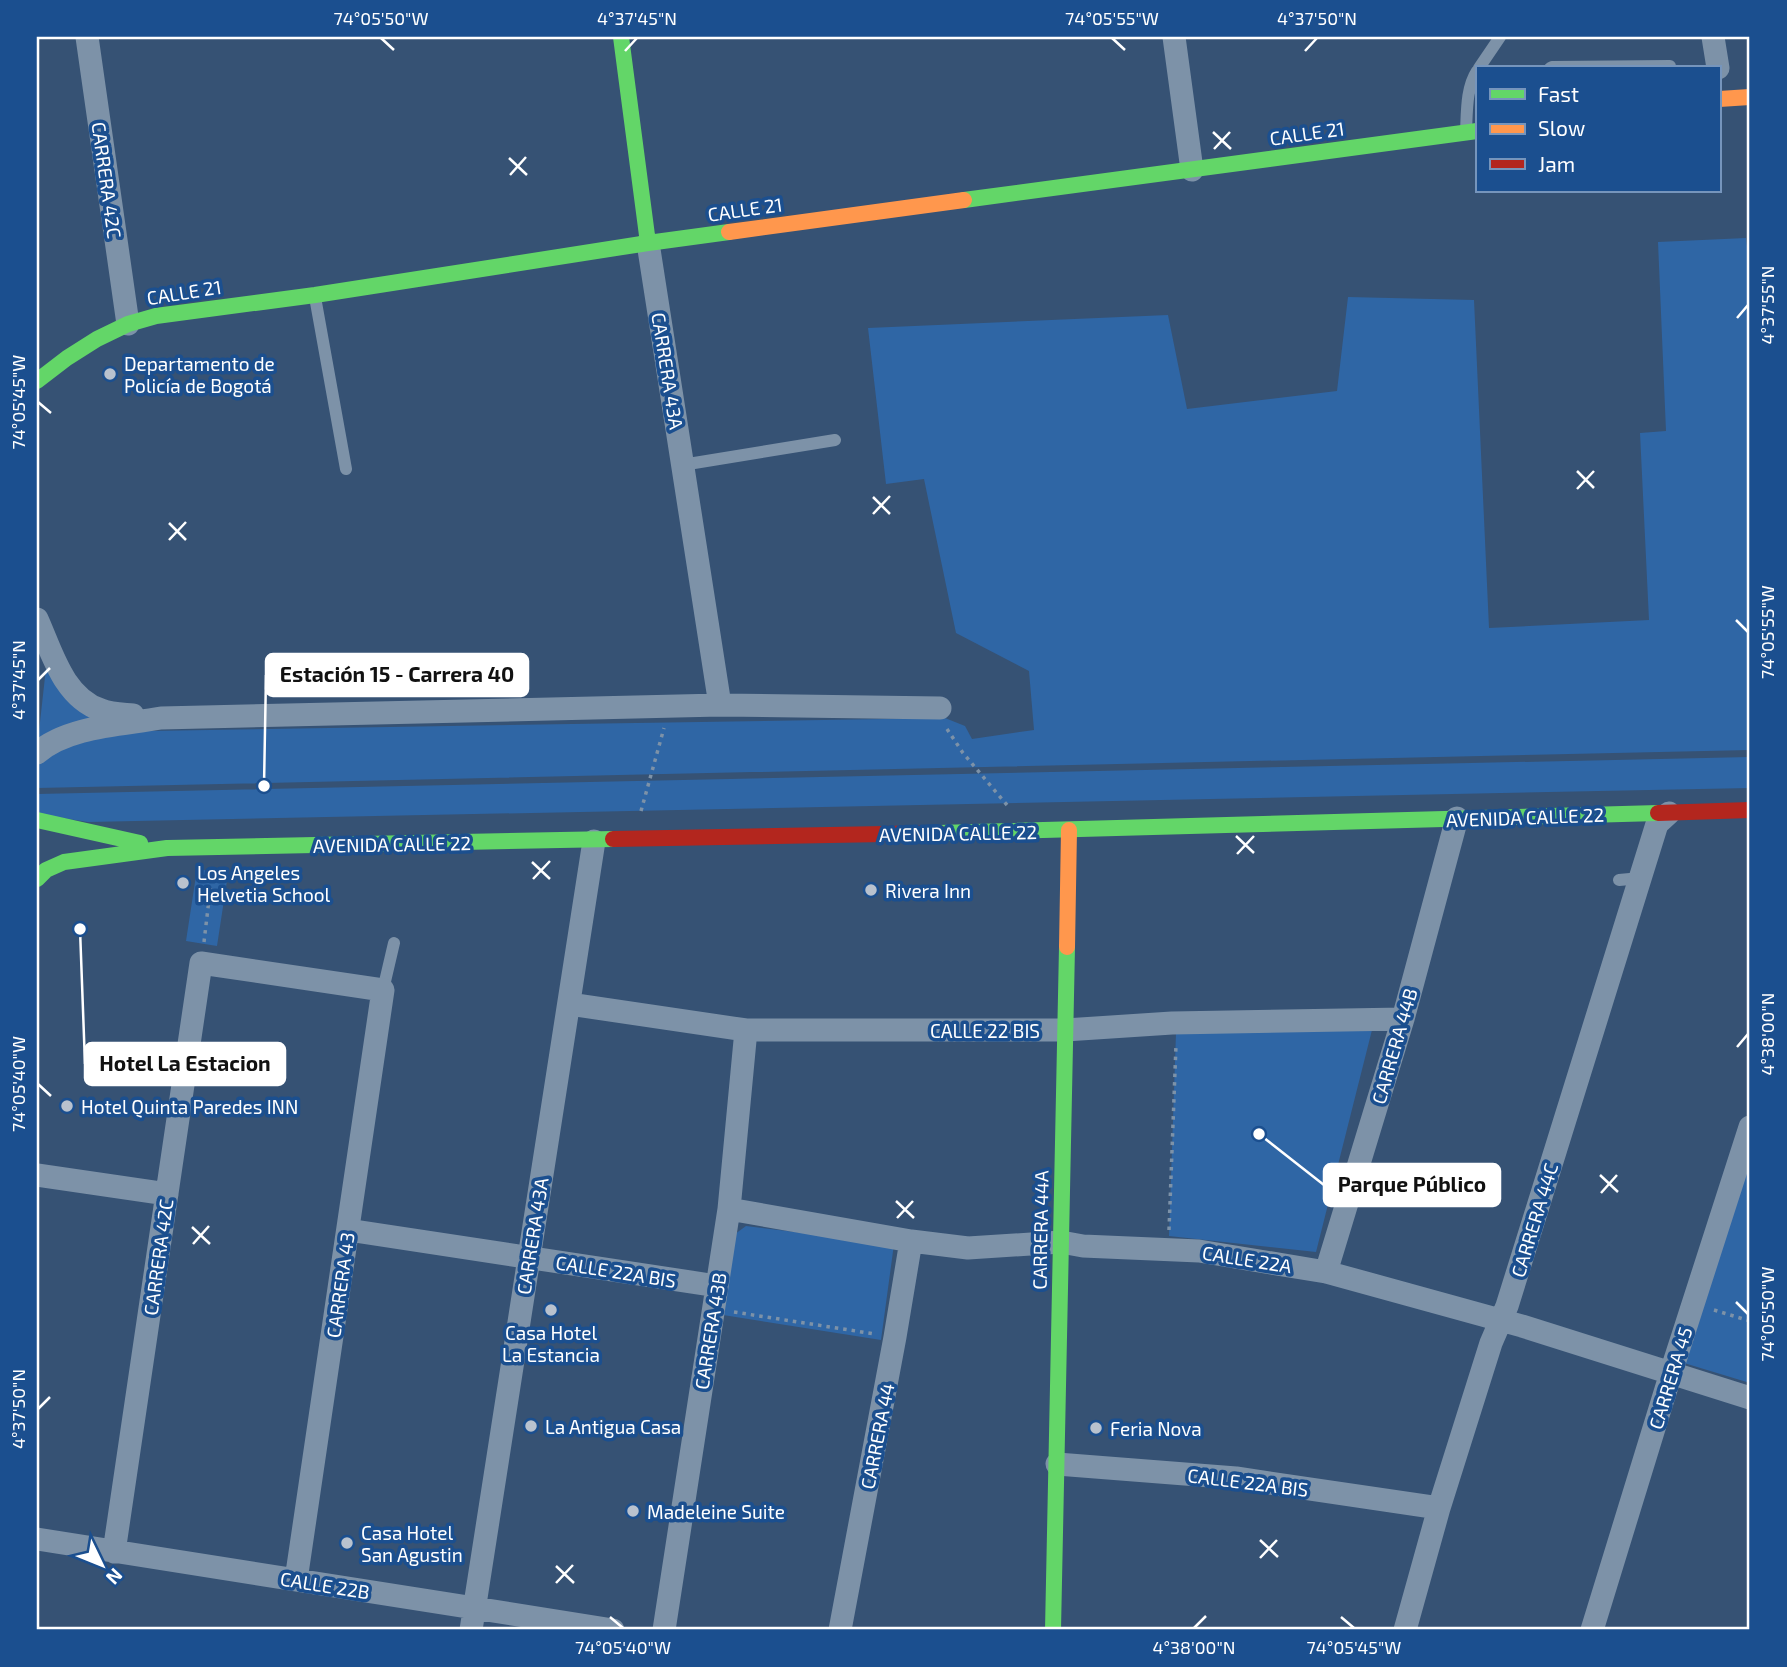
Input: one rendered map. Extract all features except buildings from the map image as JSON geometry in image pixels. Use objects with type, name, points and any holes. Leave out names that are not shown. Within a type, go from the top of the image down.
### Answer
[{"type":"street","name":"CARRERA 42C","points":[[87,37],[128,324]]},
{"type":"street","name":"CARRERA 43A","points":[[621,37],[648,243],[720,705]]},
{"type":"street","points":[[1174,37],[1192,170]]},
{"type":"street","points":[[1713,37],[1718,66]]},
{"type":"street","points":[[1720,91],[1750,97]]},
{"type":"street","name":"CALLE 21","points":[[37,381],[97,339],[128,324],[156,316],[315,295],[648,243],[1472,132]]},
{"type":"street","points":[[37,619],[61,672],[81,700],[104,711],[161,718],[720,705],[940,708]]},
{"type":"street","points":[[37,753],[52,741],[65,736],[161,718]]},
{"type":"street","name":"AVENIDA CALLE 22","points":[[37,879],[49,868],[64,862],[166,848],[451,848],[594,841],[1750,810]]},
{"type":"street","name":"CARRERA 44C","points":[[1405,1630],[1439,1508],[1491,1343],[1501,1321],[1630,879],[1657,824],[1668,813]]},
{"type":"street","name":"CARRERA 44B","points":[[1326,1272],[1403,1019],[1457,818]]},
{"type":"street","name":"AVENIDA CALLE 22","points":[[37,820],[166,848]]},
{"type":"street","name":"CARRERA 44A","points":[[1053,1630],[1069,830]]},
{"type":"street","name":"CARRERA 43A","points":[[472,1619],[594,841]]},
{"type":"street","name":"CARRERA 42C","points":[[114,1552],[201,963]]},
{"type":"street","points":[[201,963],[383,989]]},
{"type":"street","name":"CARRERA 43","points":[[296,1580],[383,989]]},
{"type":"street","name":"CALLE 22 BIS","points":[[569,1004],[746,1030],[1065,1030],[1172,1023],[1403,1019]]},
{"type":"street","name":"CARRERA 43B","points":[[664,1630],[729,1209],[746,1030]]},
{"type":"street","name":"CARRERA 45","points":[[1592,1630],[1750,1127]]},
{"type":"street","points":[[37,1175],[167,1194]]},
{"type":"street","name":"CALLE 22A","points":[[729,1209],[911,1241],[968,1248],[1061,1242],[1083,1246],[1199,1251],[1326,1272],[1522,1326],[1750,1398]]},
{"type":"street","name":"CALLE 22A BIS","points":[[348,1230],[529,1258],[716,1298]]},
{"type":"street","name":"CARRERA 44","points":[[840,1630],[911,1241]]},
{"type":"street","name":"CALLE 22A BIS","points":[[1056,1464],[1236,1478],[1439,1508]]},
{"type":"street","name":"CALLE 22B","points":[[37,1539],[296,1580],[472,1619],[613,1630]]},
{"type":"lane","points":[[1481,66],[1500,37]]},
{"type":"lane","points":[[1472,132],[1468,97],[1476,73]]},
{"type":"lane","points":[[315,295],[345,469]]},
{"type":"lane","points":[[682,465],[835,440]]},
{"type":"lane","points":[[383,989],[394,943]]},
{"type":"path","points":[[632,840],[670,706]]},
{"type":"path","points":[[940,708],[948,732],[963,753],[1028,831]]},
{"type":"path","points":[[201,963],[215,847]]},
{"type":"path","points":[[1169,1236],[1176,1033]]},
{"type":"path","points":[[716,1298],[895,1337]]},
{"type":"path","points":[[1714,1310],[1750,1321]]},
{"type":"shaded area","points":[[1746,238],[1750,273],[1750,750],[37,788],[37,758],[73,742],[147,731],[945,718],[965,726],[972,739],[1034,730],[1029,671],[956,633],[924,479],[886,484],[868,328],[1168,315],[1187,409],[1337,391],[1348,297],[1474,300],[1489,628],[1649,620],[1640,433],[1666,431],[1658,242]]},
{"type":"shaded area","points":[[46,668],[68,699],[102,718],[38,740]]},
{"type":"shaded area","points":[[1750,757],[1750,788],[88,822],[37,814],[37,794]]},
{"type":"shaded area","points":[[197,869],[228,874],[217,946],[186,941]]},
{"type":"shaded area","points":[[1372,1030],[1316,1252],[1169,1236],[1176,1033]]},
{"type":"shaded area","points":[[1750,1161],[1750,1383],[1684,1363]]},
{"type":"shaded area","points":[[746,1226],[894,1244],[881,1340],[723,1315],[735,1234]]},
{"type":"traffic: fast","points":[[621,37],[648,243]]},
{"type":"traffic: fast","points":[[964,200],[1476,131]]},
{"type":"traffic: fast","points":[[37,381],[97,339],[128,324],[156,316],[315,295],[729,232]]},
{"type":"traffic: fast","points":[[939,833],[1658,813]]},
{"type":"traffic: fast","points":[[37,820],[140,843]]},
{"type":"traffic: fast","points":[[37,879],[46,870],[64,862],[167,848],[613,839]]},
{"type":"traffic: fast","points":[[1053,1630],[1067,947]]},
{"type":"traffic: slow","points":[[1720,99],[1750,97]]},
{"type":"traffic: slow","points":[[729,232],[964,200]]},
{"type":"traffic: slow","points":[[1067,947],[1069,830]]},
{"type":"traffic: jam","points":[[1658,813],[1750,810]]},
{"type":"traffic: jam","points":[[613,839],[939,833]]},
{"type":"place","name":"Departamento de Policía de Bogotá","points":[[110,374]]},
{"type":"place","name":"Estación 15 - Carrera 40","points":[[264,786]]},
{"type":"place","name":"Los Angeles Helvetia School","points":[[183,883]]},
{"type":"place","name":"Rivera Inn","points":[[871,890]]},
{"type":"place","name":"Hotel La Estacion","points":[[80,929]]},
{"type":"place","name":"Hotel Quinta Paredes INN","points":[[67,1106]]},
{"type":"place","name":"Parque Público","points":[[1259,1134]]},
{"type":"place","name":"Casa Hotel La Estancia","points":[[551,1310]]},
{"type":"place","name":"La Antigua Casa","points":[[531,1426]]},
{"type":"place","name":"Feria Nova","points":[[1096,1428]]},
{"type":"place","name":"Madeleine Suite","points":[[633,1511]]},
{"type":"place","name":"Casa Hotel San Agustin","points":[[347,1543]]}]
